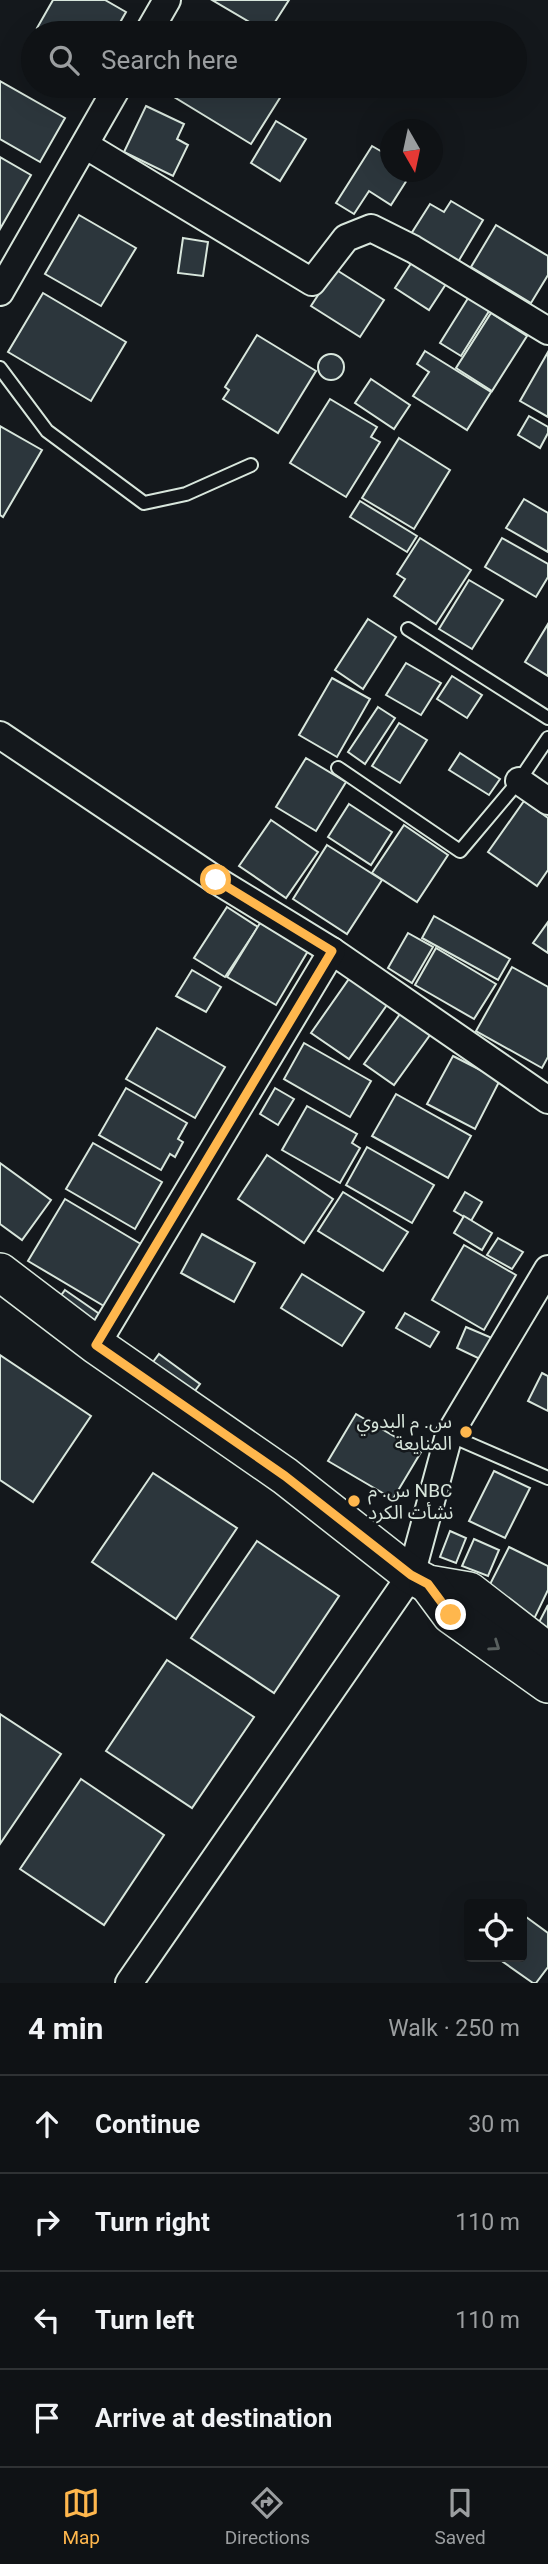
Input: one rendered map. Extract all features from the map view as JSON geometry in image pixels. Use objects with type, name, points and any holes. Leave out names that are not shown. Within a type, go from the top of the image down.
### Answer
[{"type":"street","points":[[155,21],[167,0]]},
{"type":"street","points":[[0,292],[111,98]]},
{"type":"street","points":[[85,145],[312,282],[346,237],[371,228],[413,249],[548,331]]},
{"type":"street","points":[[0,736],[216,880],[332,951],[548,1100]]},
{"type":"street","points":[[519,781],[548,801]]},
{"type":"street","points":[[96,1345],[332,951]]},
{"type":"street","points":[[130,1983],[419,1579],[449,1435],[548,1269]]},
{"type":"street","points":[[0,1272],[96,1345],[285,1476],[419,1579],[451,1615],[548,1684]]},
{"type":"street","points":[[419,1579],[469,1591],[548,1652]]},
{"type":"lane","points":[[0,368],[47,431],[144,503],[186,494],[251,465]]},
{"type":"lane","points":[[408,629],[548,718]]},
{"type":"lane","points":[[338,768],[460,851],[519,781],[548,738]]},
{"type":"lane","points":[[449,1435],[548,1478]]},
{"type":"building","points":[[53,0],[105,0],[126,12],[121,21],[41,21]]},
{"type":"building","points":[[212,0],[289,0],[276,21],[248,21]]},
{"type":"building","points":[[0,81],[21,93],[21,98],[30,98],[65,118],[40,162],[0,139]]},
{"type":"building","points":[[176,98],[280,98],[251,144]]},
{"type":"building","points":[[146,106],[184,124],[177,139],[188,145],[173,176],[124,152]]},
{"type":"building","points":[[276,121],[306,139],[280,181],[251,163]]},
{"type":"building","points":[[372,146],[380,151],[380,182],[406,182],[391,205],[369,191],[354,214],[336,203]]},
{"type":"building","points":[[0,157],[31,175],[0,229]]},
{"type":"building","points":[[451,201],[483,220],[458,262],[411,234],[430,204],[444,212]]},
{"type":"building","points":[[79,215],[136,248],[101,306],[45,274]]},
{"type":"building","points":[[496,225],[548,256],[548,275],[531,303],[471,267]]},
{"type":"building","points":[[183,238],[208,242],[203,276],[178,273]]},
{"type":"building","points":[[412,262],[446,284],[429,310],[395,288]]},
{"type":"building","points":[[335,269],[384,300],[360,337],[311,306]]},
{"type":"building","points":[[43,293],[126,342],[91,401],[8,352]]},
{"type":"building","points":[[470,295],[491,308],[461,356],[440,343]]},
{"type":"building","points":[[491,313],[527,336],[492,391],[456,368]]},
{"type":"building","points":[[257,335],[316,371],[278,433],[223,399],[229,390],[225,387]]},
{"type":"building","points":[[425,351],[491,392],[467,430],[413,396],[429,372],[417,364]]},
{"type":"building","points":[[548,352],[548,417],[520,401]]},
{"type":"building","points":[[331,354],[340,358],[344,367],[340,376],[331,380],[322,376],[318,367],[322,358]]},
{"type":"building","points":[[371,379],[410,405],[394,429],[355,403]]},
{"type":"building","points":[[330,399],[377,427],[371,437],[380,442],[346,497],[290,463]]},
{"type":"building","points":[[529,416],[548,427],[548,433],[540,448],[518,435]]},
{"type":"building","points":[[0,426],[42,450],[3,517],[0,515]]},
{"type":"building","points":[[399,438],[450,470],[414,529],[362,498]]},
{"type":"building","points":[[524,499],[548,513],[548,552],[506,528]]},
{"type":"building","points":[[360,501],[417,536],[407,552],[350,517]]},
{"type":"building","points":[[420,538],[471,570],[436,624],[394,596],[405,579],[397,574]]},
{"type":"building","points":[[502,538],[548,564],[548,577],[536,597],[485,567]]},
{"type":"building","points":[[469,580],[503,600],[472,649],[439,629]]},
{"type":"building","points":[[368,619],[396,637],[363,689],[335,670]]},
{"type":"building","points":[[548,624],[548,676],[525,662]]},
{"type":"building","points":[[406,663],[441,683],[421,715],[386,695]]},
{"type":"building","points":[[452,676],[482,695],[467,718],[437,699]]},
{"type":"building","points":[[332,678],[370,699],[337,757],[299,735]]},
{"type":"building","points":[[378,707],[395,718],[365,764],[348,752]]},
{"type":"building","points":[[399,723],[427,740],[400,783],[372,766]]},
{"type":"building","points":[[460,753],[500,779],[489,795],[449,770]]},
{"type":"building","points":[[306,758],[346,782],[316,831],[276,807]]},
{"type":"building","points":[[524,801],[548,818],[548,870],[537,886],[488,852]]},
{"type":"building","points":[[349,804],[392,832],[371,865],[328,837]]},
{"type":"building","points":[[271,820],[318,852],[286,898],[239,866]]},
{"type":"building","points":[[404,825],[448,855],[417,902],[372,873]]},
{"type":"building","points":[[327,845],[382,880],[347,934],[293,899]]},
{"type":"building","points":[[227,907],[258,927],[225,977],[194,958]]},
{"type":"building","points":[[434,916],[510,959],[498,980],[422,938]]},
{"type":"building","points":[[548,922],[548,953],[533,943]]},
{"type":"building","points":[[260,923],[308,951],[276,1005],[227,977]]},
{"type":"building","points":[[408,933],[433,947],[412,983],[388,968]]},
{"type":"building","points":[[436,948],[496,984],[474,1019],[415,985]]},
{"type":"building","points":[[512,967],[548,987],[548,1057],[542,1068],[476,1031]]},
{"type":"building","points":[[192,970],[221,987],[206,1012],[176,996]]},
{"type":"building","points":[[351,976],[389,1002],[349,1059],[311,1033]]},
{"type":"building","points":[[400,1014],[430,1035],[394,1085],[364,1064]]},
{"type":"building","points":[[157,1028],[225,1067],[195,1118],[126,1079]]},
{"type":"building","points":[[304,1043],[371,1081],[350,1117],[284,1079]]},
{"type":"building","points":[[453,1056],[500,1080],[475,1129],[427,1104]]},
{"type":"building","points":[[126,1088],[187,1123],[178,1139],[183,1142],[175,1157],[170,1154],[161,1170],[99,1135]]},
{"type":"building","points":[[275,1088],[294,1099],[278,1125],[260,1114]]},
{"type":"building","points":[[396,1094],[471,1136],[448,1178],[372,1136]]},
{"type":"building","points":[[307,1106],[357,1134],[352,1143],[360,1148],[340,1183],[282,1150]]},
{"type":"building","points":[[93,1143],[162,1182],[135,1229],[66,1189]]},
{"type":"building","points":[[367,1147],[434,1185],[412,1223],[346,1185]]},
{"type":"building","points":[[267,1155],[333,1199],[304,1243],[238,1199]]},
{"type":"building","points":[[0,1163],[51,1200],[22,1240],[0,1224]]},
{"type":"building","points":[[343,1192],[408,1232],[383,1271],[318,1231]]},
{"type":"building","points":[[465,1192],[482,1202],[471,1221],[454,1211]]},
{"type":"building","points":[[65,1199],[156,1253],[119,1315],[28,1261]]},
{"type":"building","points":[[464,1216],[492,1233],[482,1250],[454,1233]]},
{"type":"building","points":[[202,1234],[255,1263],[234,1302],[181,1273]]},
{"type":"building","points":[[498,1238],[523,1252],[512,1269],[487,1255]]},
{"type":"building","points":[[464,1245],[516,1275],[484,1330],[432,1300]]},
{"type":"building","points":[[302,1274],[364,1312],[342,1346],[281,1308]]},
{"type":"building","points":[[65,1290],[101,1315],[94,1327],[57,1301]]},
{"type":"building","points":[[405,1313],[439,1332],[430,1347],[396,1328]]},
{"type":"building","points":[[466,1327],[492,1338],[482,1360],[457,1348]]},
{"type":"building","points":[[159,1354],[200,1384],[191,1396],[150,1366]]},
{"type":"building","points":[[0,1355],[91,1416],[33,1502],[0,1480]]},
{"type":"building","points":[[542,1373],[548,1376],[548,1411],[528,1401]]},
{"type":"building","points":[[356,1414],[421,1452],[393,1499],[328,1461]]},
{"type":"building","points":[[494,1471],[530,1488],[505,1538],[469,1521]]},
{"type":"building","points":[[153,1473],[237,1528],[176,1619],[92,1562]]},
{"type":"building","points":[[450,1531],[466,1538],[456,1563],[440,1557]]},
{"type":"building","points":[[474,1539],[499,1550],[488,1576],[462,1566]]},
{"type":"building","points":[[257,1541],[339,1596],[274,1693],[191,1638]]},
{"type":"building","points":[[509,1547],[548,1566],[548,1590],[534,1619],[485,1594]]},
{"type":"building","points":[[548,1605],[548,1634],[536,1628]]},
{"type":"building","points":[[167,1660],[254,1717],[192,1808],[106,1751]]},
{"type":"building","points":[[0,1714],[61,1754],[0,1844]]},
{"type":"building","points":[[81,1779],[164,1835],[104,1925],[20,1869]]},
{"type":"building","points":[[527,1918],[548,1933],[548,1967],[536,1983],[503,1962],[527,1962]]},
{"type":"place","name":"س. م البدوي المنايعة","points":[[466,1432]]},
{"type":"place","name":"س. م NBC نشأت الكرد","points":[[354,1501]]},
{"type":"route","points":[[216,880],[332,951],[96,1345],[285,1476],[411,1575],[428,1584],[451,1615]]}]
